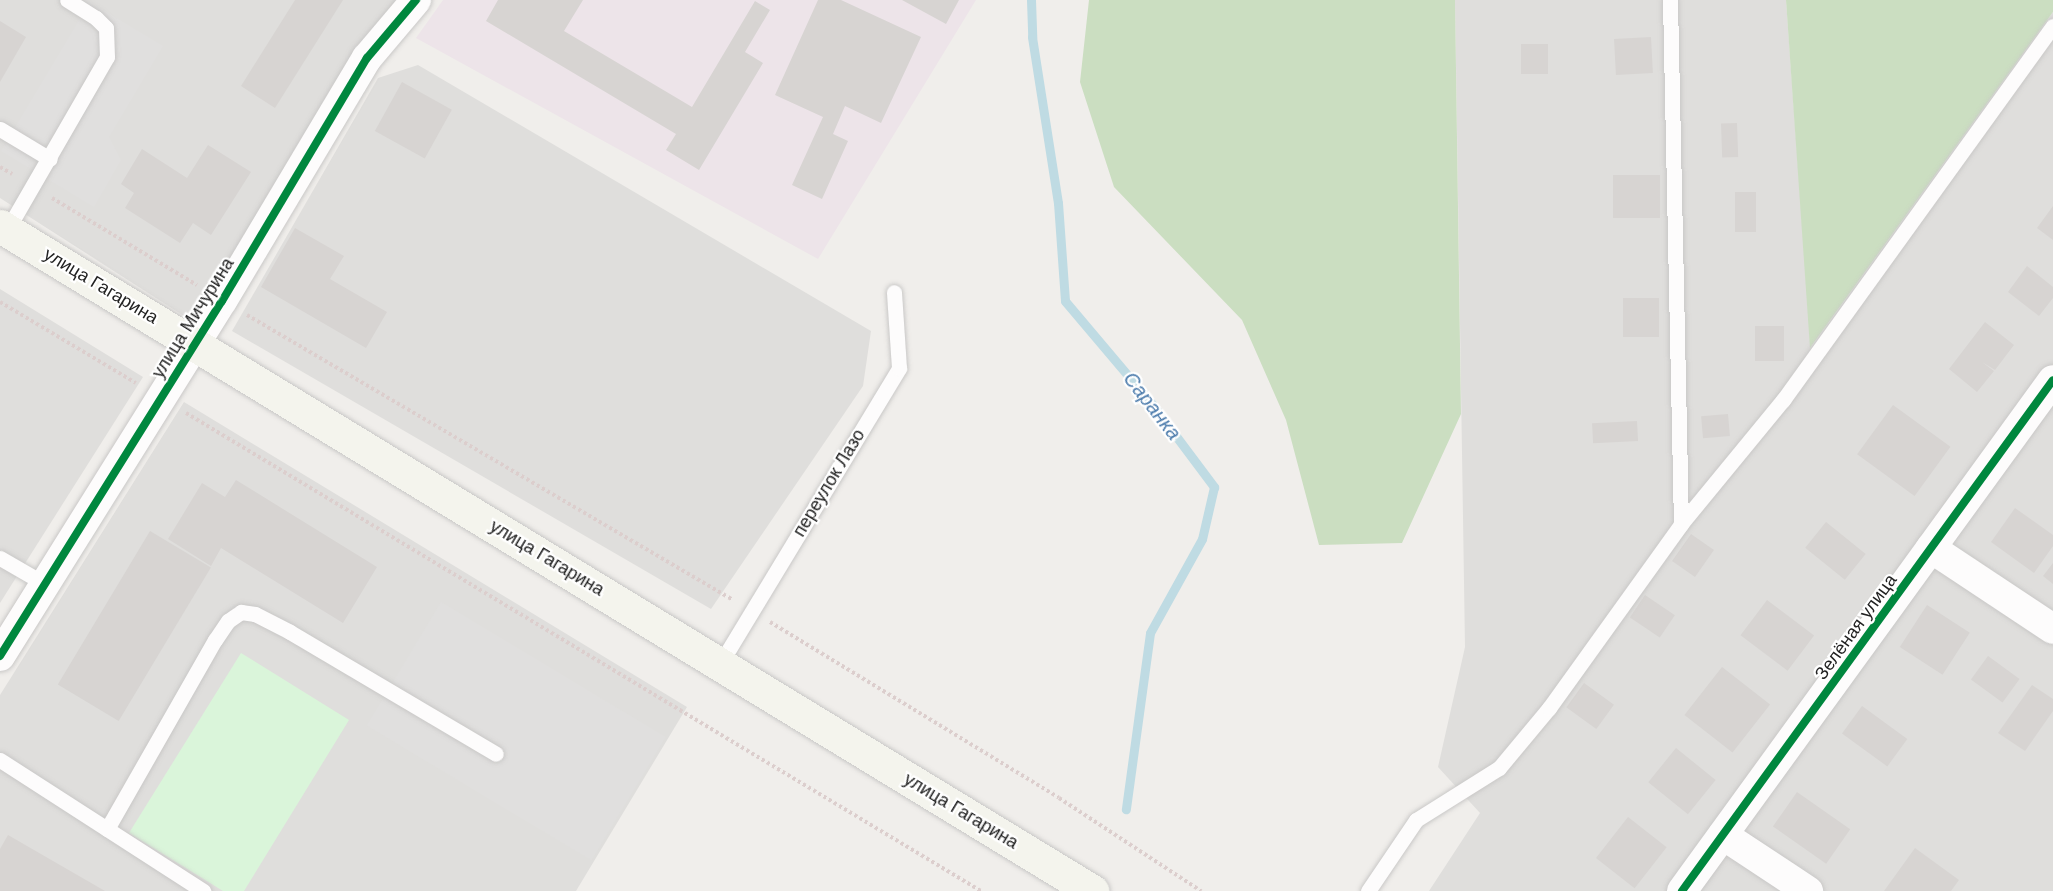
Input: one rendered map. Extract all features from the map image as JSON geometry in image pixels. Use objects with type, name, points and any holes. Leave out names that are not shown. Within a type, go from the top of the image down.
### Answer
[{"type":"main road","name":"улица Гагарина","points":[[3,228],[1092,891]]},
{"type":"street","name":"улица Мичурина","points":[[0,656],[196,344],[367,58],[416,0]]},
{"type":"street","name":"Зелёная улица","points":[[1682,891],[2053,380]]},
{"type":"street","points":[[1931,548],[2053,628]]},
{"type":"street","points":[[1723,835],[1808,891]]},
{"type":"lane","points":[[3,228],[50,159],[107,57],[109,43],[106,28],[96,18],[67,0]]},
{"type":"lane","points":[[1670,0],[1681,524]]},
{"type":"lane","points":[[1368,891],[1416,820],[1499,768],[1549,708],[1681,524],[1783,400],[2053,26]]},
{"type":"lane","points":[[0,129],[50,159]]},
{"type":"lane","name":"переулок Лазо","points":[[720,664],[899,368],[894,292]]},
{"type":"lane","points":[[0,558],[45,584]]},
{"type":"lane","points":[[107,829],[215,640],[228,621],[241,612],[255,614],[290,632],[496,754]]},
{"type":"lane","points":[[0,760],[203,891]]},
{"type":"path","points":[[0,166],[222,301],[752,611],[1059,798],[1201,891]]},
{"type":"path","points":[[0,302],[981,891]]},
{"type":"shaded area","points":[[0,0],[399,0],[198,325],[0,198]]},
{"type":"shaded area","points":[[443,0],[976,0],[818,259],[416,38]]},
{"type":"shaded area","points":[[1455,0],[1786,0],[1811,347],[2053,12],[2053,891],[1429,891],[1480,813],[1438,767],[1465,647]]},
{"type":"shaded area","points":[[90,2],[163,46],[109,137],[121,160],[94,207],[1,151]]},
{"type":"shaded area","points":[[418,65],[871,331],[863,386],[711,609],[232,331],[378,78]]},
{"type":"shaded area","points":[[0,289],[143,377],[0,603]]},
{"type":"shaded area","points":[[184,402],[687,707],[576,891],[0,891],[0,695]]},
{"type":"shaded area","points":[[441,602],[666,737],[591,860],[367,725]]},
{"type":"green space","points":[[1089,0],[1455,0],[1461,414],[1402,543],[1319,545],[1286,420],[1242,320],[1114,187],[1080,82]]},
{"type":"green space","points":[[1786,0],[2053,0],[2053,12],[1810,348]]},
{"type":"green space","points":[[241,653],[349,720],[244,891],[223,891],[129,833]]},
{"type":"building","points":[[295,0],[343,0],[275,108],[241,86]]},
{"type":"building","points":[[498,0],[583,0],[564,31],[692,107],[755,1],[770,10],[745,52],[763,63],[699,170],[666,150],[676,134],[486,21]]},
{"type":"building","points":[[818,0],[841,0],[921,37],[881,123],[845,106],[833,134],[848,141],[822,199],[792,185],[823,117],[775,95]]},
{"type":"building","points":[[902,0],[959,0],[946,24]]},
{"type":"building","points":[[0,21],[26,37],[0,82]]},
{"type":"building","points":[[1651,37],[1653,73],[1616,75],[1614,39]]},
{"type":"building","points":[[1521,44],[1548,44],[1548,74],[1521,74]]},
{"type":"building","points":[[402,82],[452,110],[425,159],[375,131]]},
{"type":"building","points":[[1737,123],[1738,157],[1722,158],[1721,124]]},
{"type":"building","points":[[208,145],[251,172],[211,235],[193,223],[180,243],[125,208],[134,193],[121,184],[142,149],[187,178]]},
{"type":"building","points":[[1613,175],[1660,175],[1660,218],[1613,218]]},
{"type":"building","points":[[1735,192],[1756,192],[1756,232],[1735,232]]},
{"type":"building","points":[[2053,206],[2053,240],[2037,228]]},
{"type":"building","points":[[295,228],[344,256],[330,279],[387,312],[366,348],[261,287]]},
{"type":"building","points":[[2027,266],[2053,287],[2053,298],[2039,316],[2008,292]]},
{"type":"building","points":[[1623,298],[1659,298],[1659,337],[1623,337]]},
{"type":"building","points":[[1985,322],[2014,345],[1995,370],[1982,362],[1994,371],[1977,392],[1949,369]]},
{"type":"building","points":[[1755,326],[1784,326],[1784,361],[1755,361]]},
{"type":"building","points":[[1893,405],[1950,447],[1915,496],[1857,454]]},
{"type":"building","points":[[1728,414],[1730,436],[1703,438],[1701,416]]},
{"type":"building","points":[[1637,421],[1638,441],[1593,443],[1592,423]]},
{"type":"building","points":[[236,480],[377,567],[343,623],[221,548],[211,566],[168,539],[202,483],[225,497]]},
{"type":"building","points":[[2015,508],[2053,535],[2053,546],[2034,573],[1991,542]]},
{"type":"building","points":[[1826,522],[1866,554],[1845,580],[1805,548]]},
{"type":"building","points":[[150,531],[211,568],[119,721],[58,684]]},
{"type":"building","points":[[1691,534],[1714,550],[1695,577],[1672,561]]},
{"type":"building","points":[[2053,563],[2053,584],[2043,576]]},
{"type":"building","points":[[1645,595],[1675,615],[1660,638],[1630,617]]},
{"type":"building","points":[[1767,600],[1814,636],[1788,671],[1741,635]]},
{"type":"building","points":[[1927,605],[1970,633],[1943,675],[1900,647]]},
{"type":"building","points":[[1988,656],[2020,679],[2003,702],[1971,679]]},
{"type":"building","points":[[1722,667],[1770,705],[1733,753],[1684,715]]},
{"type":"building","points":[[1584,683],[1614,705],[1596,729],[1566,707]]},
{"type":"building","points":[[2032,685],[2053,699],[2053,711],[2025,751],[1998,733]]},
{"type":"building","points":[[1862,706],[1907,739],[1887,766],[1842,734]]},
{"type":"building","points":[[1676,748],[1716,780],[1688,814],[1648,782]]},
{"type":"building","points":[[1797,792],[1850,829],[1826,864],[1773,826]]},
{"type":"building","points":[[1628,817],[1667,847],[1635,888],[1596,858]]},
{"type":"building","points":[[8,835],[105,891],[0,891],[0,849]]},
{"type":"building","points":[[1915,848],[1959,880],[1951,891],[1884,891]]},
{"type":"waterway","name":"Саранка","points":[[1031,0],[1032,37],[1058,203],[1065,301],[1152,404],[1214,487],[1202,539],[1150,633],[1126,809]]},
{"type":"cycle path","points":[[0,656],[222,301],[367,58],[416,0]]},
{"type":"cycle path","points":[[1682,891],[2053,380]]}]
